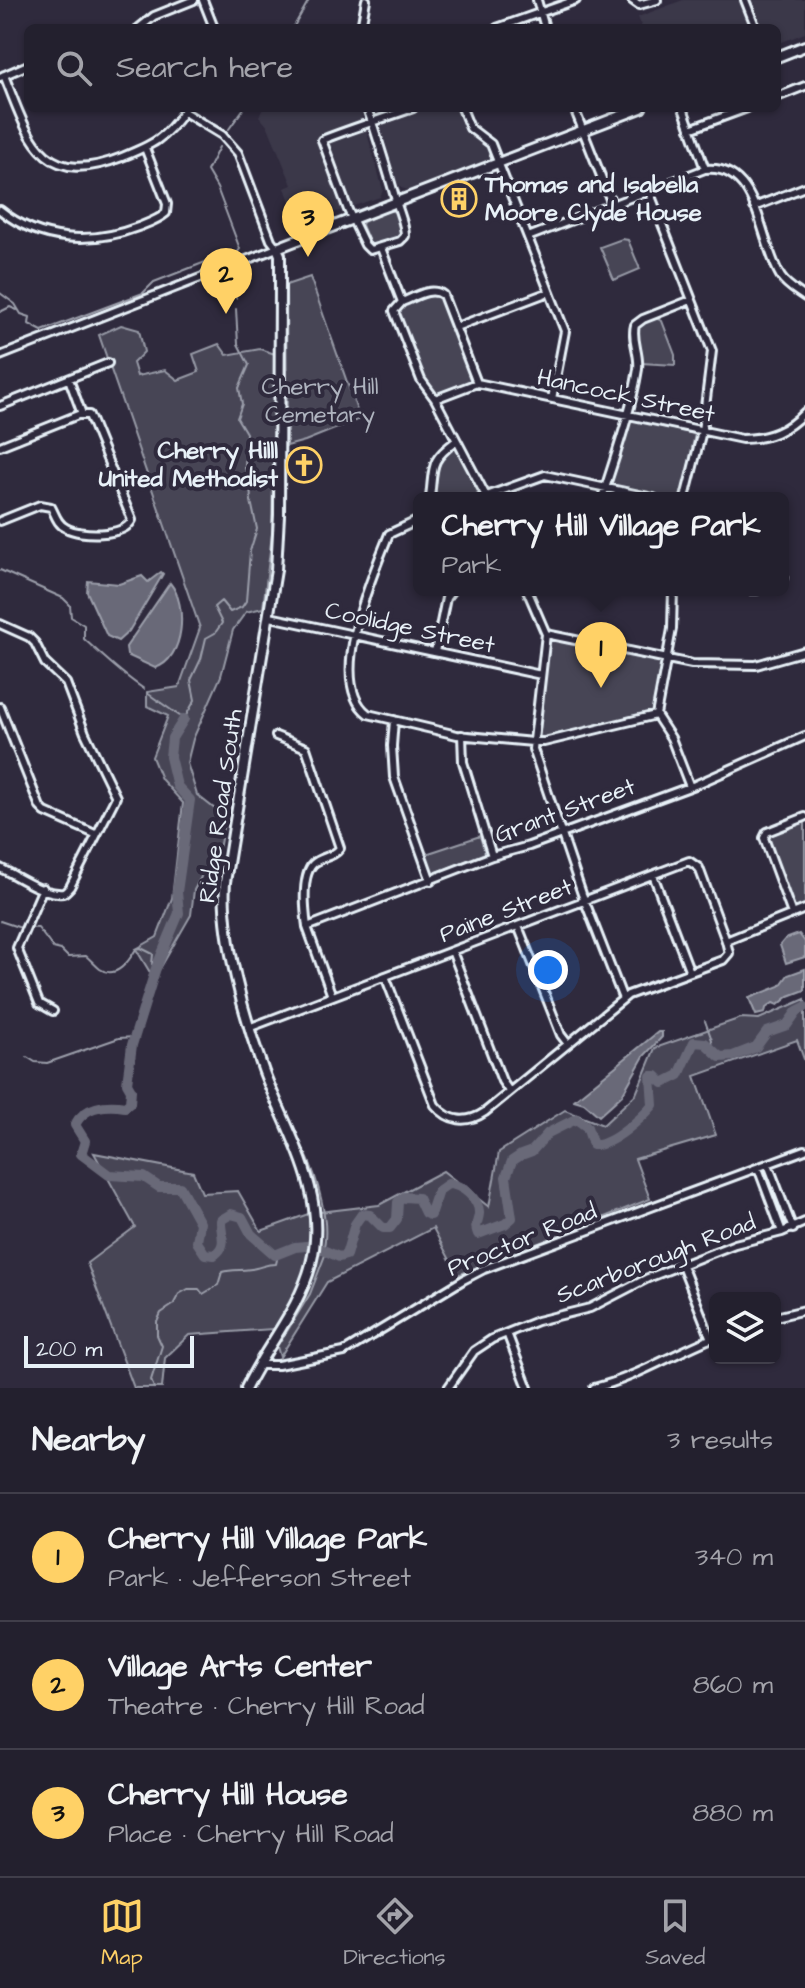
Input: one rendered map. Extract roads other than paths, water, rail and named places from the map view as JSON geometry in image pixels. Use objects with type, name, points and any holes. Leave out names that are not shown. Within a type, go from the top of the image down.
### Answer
[{"type":"main road","points":[[781,55],[805,46]]},
{"type":"main road","points":[[277,248],[630,112]]},
{"type":"main road","name":"Ridge Road South","points":[[246,1388],[302,1292],[312,1263],[316,1223],[307,1173],[264,1072],[251,1027],[228,940],[224,895],[270,617],[279,515],[280,264],[277,248]]},
{"type":"street","points":[[145,24],[161,13],[194,0]]},
{"type":"street","points":[[203,0],[212,24]]},
{"type":"street","points":[[361,24],[366,0]]},
{"type":"street","points":[[537,0],[544,24]]},
{"type":"street","points":[[510,24],[576,0]]},
{"type":"street","points":[[632,0],[639,5],[657,0]]},
{"type":"street","points":[[745,0],[754,24]]},
{"type":"street","points":[[24,67],[2,76],[33,142],[44,154],[74,168],[90,168],[145,148],[167,135],[184,112]]},
{"type":"street","points":[[781,95],[805,86]]},
{"type":"street","points":[[0,356],[277,248],[271,240],[238,153],[222,135],[188,112]]},
{"type":"street","points":[[368,112],[372,123],[396,201],[405,227],[405,236],[400,241],[370,250],[353,218],[322,140],[372,123],[402,112]]},
{"type":"street","points":[[464,112],[470,128],[491,144],[565,337],[552,399]]},
{"type":"street","points":[[576,112],[612,204]]},
{"type":"street","points":[[684,112],[705,169]]},
{"type":"street","points":[[690,129],[736,112]]},
{"type":"street","points":[[0,210],[34,230],[74,239],[119,234],[158,219],[166,213],[167,204],[145,148]]},
{"type":"street","points":[[528,237],[714,168],[730,173],[745,187],[779,275],[805,297]]},
{"type":"street","points":[[754,207],[805,187]]},
{"type":"street","points":[[649,191],[713,357],[702,431],[687,492]]},
{"type":"street","points":[[381,248],[402,302]]},
{"type":"street","points":[[435,399],[477,383],[443,295],[437,291],[402,302],[394,311],[421,380],[435,399],[482,492]]},
{"type":"street","points":[[456,327],[549,292]]},
{"type":"street","points":[[604,492],[628,415],[639,359],[635,325],[691,300]]},
{"type":"street","points":[[0,406],[108,363]]},
{"type":"street","points":[[69,379],[82,414]]},
{"type":"street","name":"Hancock Street","points":[[477,383],[742,439],[756,439],[784,430],[805,412]]},
{"type":"street","points":[[0,446],[82,414],[89,415],[131,517],[129,526],[113,533],[69,529],[59,522],[52,508],[43,505],[0,521]]},
{"type":"street","points":[[431,492],[434,462],[456,441]]},
{"type":"street","points":[[499,492],[545,475],[625,492]]},
{"type":"street","points":[[413,523],[389,534],[366,592],[350,674],[356,702],[368,714],[462,735],[533,742],[656,715]]},
{"type":"street","points":[[435,652],[448,596]]},
{"type":"street","points":[[530,596],[546,634],[533,742],[542,780],[623,999]]},
{"type":"street","points":[[673,596],[672,629],[656,715],[671,738],[690,787]]},
{"type":"street","name":"Coolidge Street","points":[[270,617],[541,675]]},
{"type":"street","points":[[0,624],[29,637],[45,663],[66,683],[85,733],[116,797],[66,891],[58,893],[43,888],[0,868]]},
{"type":"street","points":[[546,634],[692,664],[756,665],[805,651]]},
{"type":"street","points":[[0,707],[40,807],[95,834]]},
{"type":"street","points":[[394,720],[394,777],[431,881]]},
{"type":"street","points":[[462,735],[463,762],[492,856]]},
{"type":"street","points":[[276,736],[306,748],[340,848],[337,853],[313,864],[309,871],[305,907],[307,927],[332,996]]},
{"type":"street","name":"Grant Street","points":[[307,927],[492,856],[690,787],[805,736]]},
{"type":"street","points":[[792,914],[764,838],[769,830],[805,817]]},
{"type":"street","name":"Paine Street","points":[[251,1027],[689,861],[697,864],[726,941]]},
{"type":"street","points":[[653,875],[690,972]]},
{"type":"street","points":[[43,888],[17,948],[39,1003],[53,1011]]},
{"type":"street","points":[[385,976],[433,1101],[442,1112],[455,1119],[473,1119],[623,999],[727,957],[726,941],[805,909]]},
{"type":"street","points":[[518,926],[561,1035],[568,1044]]},
{"type":"street","points":[[452,951],[502,1081],[509,1091]]},
{"type":"street","name":"Proctor Road","points":[[258,1365],[278,1365],[344,1352],[484,1269],[805,1150]]},
{"type":"street","points":[[768,1164],[793,1229]]},
{"type":"street","points":[[758,1168],[782,1232]]},
{"type":"street","name":"Scarborough Road","points":[[448,1388],[474,1351],[485,1342],[537,1321],[590,1308],[637,1283],[682,1265],[735,1244],[793,1229],[805,1222]]},
{"type":"street","points":[[682,1265],[709,1329]]},
{"type":"street","points":[[781,1316],[805,1310]]},
{"type":"street","points":[[507,1333],[528,1388]]},
{"type":"street","points":[[594,1388],[624,1379],[709,1340]]},
{"type":"water","points":[[161,572],[163,574],[129,631],[118,641],[107,636],[87,592],[88,581],[119,584],[142,576],[148,582]]},
{"type":"water","points":[[170,583],[176,592],[181,617],[178,643],[165,663],[155,668],[127,655],[126,647]]},
{"type":"water","points":[[799,934],[805,942],[805,957],[786,963],[780,945],[785,939]]},
{"type":"water","points":[[805,969],[805,990],[789,996],[778,1005],[773,1003],[765,1013],[756,1015],[749,998],[780,986],[788,975]]},
{"type":"water","points":[[658,1032],[662,1032],[662,1037],[644,1056],[622,1095],[599,1116],[584,1103],[574,1100]]},
{"type":"waterway","points":[[295,24],[309,0]]},
{"type":"waterway","points":[[229,129],[241,112]]},
{"type":"waterway","points":[[0,293],[15,304],[21,314],[30,317],[29,324],[42,331],[143,293],[154,282],[221,256],[237,253],[240,249],[217,188],[207,171],[219,147]]},
{"type":"waterway","points":[[235,271],[236,298]]},
{"type":"waterway","points":[[0,312],[10,307],[17,310]]},
{"type":"waterway","points":[[147,693],[184,719],[195,700],[191,680],[206,638],[215,633],[222,623],[214,607],[221,601],[230,612],[242,607],[246,601],[250,551],[257,529],[245,468],[246,433],[237,418],[242,404],[239,388],[249,365],[238,344],[236,309]]},
{"type":"waterway","points":[[0,570],[63,598],[70,605],[71,617],[84,625],[84,639],[144,689]]},
{"type":"waterway","points":[[184,719],[172,738],[170,757],[177,786],[190,800],[177,892],[179,913],[156,968],[132,1045],[127,1083],[131,1090],[130,1103],[125,1107],[96,1108],[79,1119],[75,1125],[85,1141],[81,1154],[109,1175],[144,1177],[159,1187],[180,1187],[200,1223],[197,1242],[205,1254],[214,1255],[219,1251],[223,1239],[221,1220],[231,1214],[242,1217],[251,1234],[275,1255],[306,1246]]},
{"type":"waterway","points":[[0,921],[18,927],[38,928],[53,948],[61,950],[68,957],[86,956],[106,972],[117,971],[136,949],[141,948],[153,954],[152,964],[156,968]]},
{"type":"waterway","points":[[321,1249],[339,1257],[346,1255],[355,1224],[362,1214],[370,1215],[383,1228],[390,1228],[397,1219],[398,1202],[404,1197],[418,1198],[425,1213],[430,1215],[438,1191],[448,1184],[464,1190],[473,1198],[479,1214],[478,1234],[505,1224],[512,1218],[506,1177],[512,1161],[532,1151],[548,1133],[576,1119],[587,1127],[593,1145],[617,1137],[653,1105],[651,1076],[656,1076],[663,1083],[679,1075],[694,1042],[705,1043],[720,1057],[733,1056],[756,1047],[767,1032],[787,1025],[797,1011],[805,1007]]},
{"type":"waterway","points":[[705,1021],[712,1040],[710,1047]]},
{"type":"waterway","points":[[27,1057],[35,1062],[47,1063],[119,1038],[134,1037]]},
{"type":"waterway","points":[[305,1152],[322,1201],[325,1227],[323,1250]]},
{"type":"waterway","points":[[281,1341],[310,1294],[327,1250]]},
{"type":"waterway","points":[[154,1388],[151,1380],[162,1346],[157,1335],[161,1313],[188,1289],[199,1289],[203,1294],[218,1285],[222,1272],[276,1264],[278,1255]]},
{"type":"place","name":"Thomas and Isabella Moore Clyde House","points":[[459,199]]},
{"type":"place","name":"Cherry Hill House","points":[[308,257]]},
{"type":"place","name":"Village Arts Center","points":[[226,314]]},
{"type":"place","name":"Cherry Hilll United Methodist","points":[[304,465]]},
{"type":"place","name":"Cherry Hill Village Park","points":[[601,688]]},
{"type":"park label","name":"Cherry Hill Cemetary","points":[[320,401]]}]
